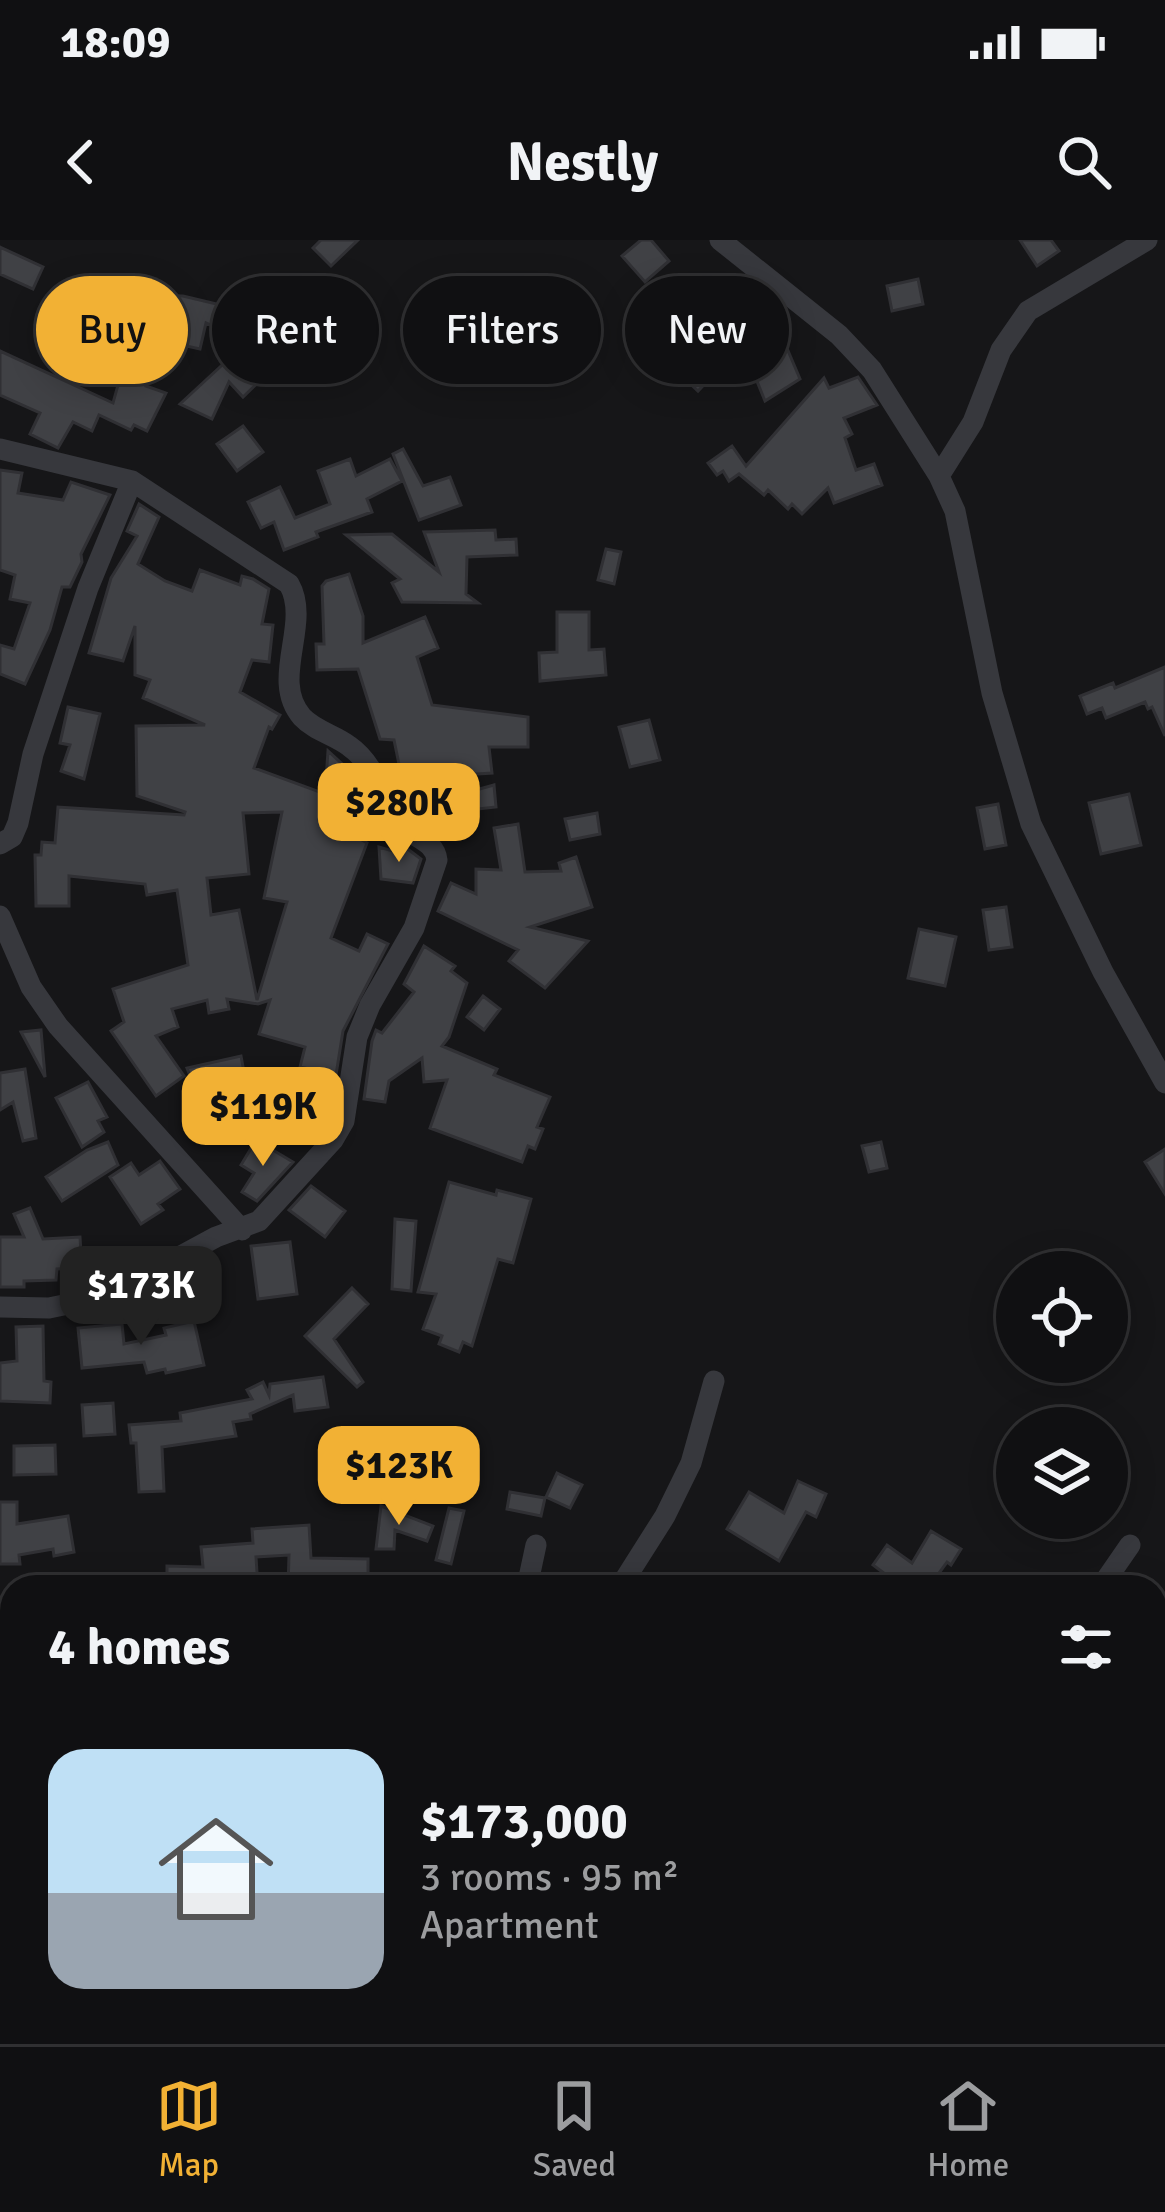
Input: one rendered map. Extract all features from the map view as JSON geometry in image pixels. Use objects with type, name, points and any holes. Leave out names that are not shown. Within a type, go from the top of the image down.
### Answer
[{"type":"street","points":[[720,240],[839,335],[872,370],[939,476],[955,511],[992,693],[1031,824],[1103,972],[1165,1083]]},
{"type":"street","points":[[939,476],[973,422],[1001,350],[1028,310],[1147,240]]},
{"type":"street","points":[[0,448],[132,482],[289,584],[297,599],[289,671],[301,716],[350,746],[408,832],[436,851],[437,860],[415,928],[370,1004],[357,1037],[344,1121],[333,1140],[260,1221],[216,1237],[107,1296],[49,1308],[0,1306]]},
{"type":"street","points":[[0,844],[12,837],[19,823],[33,754],[88,588],[132,482]]},
{"type":"street","points":[[0,916],[31,987],[58,1026],[242,1230]]},
{"type":"street","points":[[628,1575],[691,1463],[714,1381]]},
{"type":"street","points":[[529,1575],[536,1545]]},
{"type":"street","points":[[1109,1575],[1130,1545]]},
{"type":"building","points":[[321,240],[358,240],[331,266],[313,248]]},
{"type":"building","points":[[641,240],[651,240],[669,261],[652,276],[640,276],[622,256]]},
{"type":"building","points":[[1020,240],[1051,240],[1059,251],[1037,266]]},
{"type":"building","points":[[0,247],[43,267],[33,289],[0,274]]},
{"type":"building","points":[[918,279],[923,304],[892,311],[887,286]]},
{"type":"building","points":[[188,297],[212,303],[212,326],[206,323],[200,349],[188,346]]},
{"type":"building","points":[[0,351],[36,368],[36,384],[72,384],[113,403],[118,384],[147,384],[166,393],[147,431],[134,425],[131,430],[99,415],[92,431],[73,422],[58,448],[30,434],[40,413],[0,395]]},
{"type":"building","points":[[789,353],[800,379],[765,401],[758,384],[789,384]]},
{"type":"building","points":[[212,374],[212,384],[228,384],[212,419],[180,404]]},
{"type":"building","points":[[858,377],[877,405],[844,418],[852,434],[845,438],[856,470],[874,464],[882,485],[834,503],[828,488],[802,514],[792,504],[788,509],[768,490],[764,495],[739,474],[729,481],[723,471],[717,475],[708,463],[732,446],[746,466],[824,378],[829,388]]},
{"type":"building","points":[[231,384],[257,384],[243,397]]},
{"type":"building","points":[[243,426],[263,452],[237,471],[217,444]]},
{"type":"building","points":[[403,449],[423,486],[450,477],[461,505],[419,520],[393,454]]},
{"type":"building","points":[[350,459],[356,476],[390,459],[402,481],[367,499],[372,512],[316,532],[318,537],[284,550],[274,522],[261,528],[248,502],[280,487],[295,518],[330,504],[318,471]]},
{"type":"building","points":[[0,470],[22,473],[18,493],[63,500],[71,482],[110,495],[70,587],[62,587],[50,630],[25,684],[0,674],[0,645],[14,649],[30,603],[10,599],[15,575],[0,570]]},
{"type":"building","points":[[139,504],[159,517],[138,564],[165,581],[192,591],[200,570],[240,585],[242,576],[253,579],[269,589],[262,624],[273,625],[269,662],[252,660],[240,692],[280,715],[269,727],[254,768],[325,794],[328,751],[350,771],[350,805],[374,812],[331,938],[359,951],[367,934],[388,944],[343,1031],[336,1075],[300,1067],[305,1047],[259,1034],[270,1000],[258,1004],[227,999],[229,1009],[209,1013],[207,1000],[172,1009],[178,1027],[156,1036],[184,1076],[156,1096],[111,1031],[124,1022],[113,989],[188,965],[177,890],[147,895],[145,884],[69,876],[69,906],[36,906],[35,855],[41,855],[42,842],[55,843],[58,807],[185,812],[137,796],[136,726],[205,725],[143,698],[150,680],[135,675],[135,626],[123,661],[89,653],[111,578],[137,536],[127,531]],"holes":[[[282,812],[264,898],[287,902],[257,1000],[239,910],[211,915],[207,878],[249,874],[243,813]]]},
{"type":"building","points":[[495,530],[496,540],[516,539],[517,555],[467,557],[466,594],[478,603],[402,602],[392,583],[400,579],[346,535],[392,534],[439,572],[424,532]]},
{"type":"building","points":[[606,549],[621,552],[614,584],[598,580]]},
{"type":"building","points":[[349,574],[363,616],[363,643],[425,617],[438,648],[417,657],[432,705],[528,717],[528,747],[489,747],[492,773],[402,779],[394,740],[380,739],[358,669],[317,670],[316,644],[324,644],[322,586]]},
{"type":"building","points":[[557,612],[589,612],[589,650],[604,649],[606,675],[540,681],[539,653],[557,652]]},
{"type":"building","points":[[1165,667],[1165,736],[1145,702],[1106,718],[1102,708],[1087,714],[1080,696],[1113,683],[1115,688]]},
{"type":"building","points":[[68,707],[100,714],[84,779],[61,771],[70,745],[60,743]]},
{"type":"building","points":[[649,720],[660,760],[630,767],[619,727]]},
{"type":"building","points":[[494,785],[496,807],[442,813],[444,818],[424,823],[411,813],[410,808]]},
{"type":"building","points":[[1129,794],[1141,845],[1101,854],[1089,803]]},
{"type":"building","points":[[998,804],[1006,845],[985,849],[977,808]]},
{"type":"building","points":[[597,813],[600,834],[570,840],[565,819]]},
{"type":"building","points":[[518,824],[525,872],[561,871],[559,863],[576,857],[592,907],[530,927],[588,941],[545,988],[509,961],[518,950],[438,911],[451,883],[476,894],[476,869],[501,870],[494,828]]},
{"type":"building","points":[[401,844],[421,859],[413,883],[381,879],[379,847],[400,853]]},
{"type":"building","points":[[1006,907],[1012,947],[989,950],[983,910]]},
{"type":"building","points":[[919,929],[956,937],[945,986],[908,978]]},
{"type":"building","points":[[424,946],[455,966],[451,971],[467,983],[442,1046],[497,1069],[494,1075],[550,1097],[537,1127],[543,1129],[535,1149],[528,1146],[522,1162],[430,1128],[447,1080],[424,1082],[422,1058],[389,1081],[385,1102],[364,1099],[376,1030],[382,1033],[414,992],[404,984]]},
{"type":"building","points":[[483,996],[500,1009],[484,1030],[467,1017]]},
{"type":"building","points":[[41,1030],[45,1076],[45,1077],[21,1032]]},
{"type":"building","points":[[241,1056],[244,1072],[221,1077],[242,1134],[212,1141],[206,1124],[198,1127],[192,1110],[202,1107],[187,1068]]},
{"type":"building","points":[[25,1069],[36,1138],[23,1141],[13,1102],[0,1110],[0,1073]]},
{"type":"building","points":[[88,1082],[107,1117],[98,1121],[104,1132],[82,1147],[56,1098]]},
{"type":"building","points":[[256,1140],[293,1162],[257,1201],[242,1192],[254,1173],[241,1165]]},
{"type":"building","points":[[108,1142],[118,1165],[62,1201],[46,1177]]},
{"type":"building","points":[[881,1142],[887,1168],[869,1172],[862,1146]]},
{"type":"building","points":[[1165,1149],[1165,1194],[1145,1162]]},
{"type":"building","points":[[160,1161],[180,1189],[158,1204],[163,1210],[141,1224],[110,1177],[131,1163],[139,1175]]},
{"type":"building","points":[[449,1182],[531,1199],[513,1263],[498,1259],[472,1346],[463,1342],[459,1352],[439,1344],[442,1336],[423,1329],[436,1294],[418,1292]]},
{"type":"building","points":[[311,1186],[345,1211],[325,1237],[289,1210]]},
{"type":"building","points":[[30,1208],[43,1239],[80,1237],[82,1268],[57,1269],[56,1280],[0,1287],[0,1237],[24,1237],[14,1214]]},
{"type":"building","points":[[395,1219],[416,1221],[411,1291],[392,1289]]},
{"type":"building","points":[[290,1242],[297,1294],[258,1299],[251,1246]]},
{"type":"building","points":[[352,1288],[368,1304],[334,1339],[363,1382],[357,1387],[305,1336]]},
{"type":"building","points":[[194,1321],[204,1365],[166,1373],[165,1369],[147,1373],[144,1362],[82,1368],[78,1328],[122,1324],[124,1344],[166,1335],[164,1328]]},
{"type":"building","points":[[43,1326],[44,1381],[51,1382],[50,1403],[0,1401],[0,1363],[17,1361],[16,1327]]},
{"type":"building","points":[[323,1377],[328,1407],[295,1411],[293,1395],[250,1414],[251,1419],[233,1422],[236,1436],[162,1447],[164,1491],[139,1492],[136,1443],[131,1443],[129,1425],[181,1421],[180,1413],[252,1399],[247,1390],[263,1382],[269,1395],[270,1384]]},
{"type":"building","points":[[113,1403],[115,1434],[84,1436],[82,1405]]},
{"type":"building","points":[[55,1445],[56,1474],[14,1475],[14,1446]]},
{"type":"building","points":[[557,1473],[582,1485],[570,1508],[546,1497]]},
{"type":"building","points":[[798,1481],[826,1494],[816,1517],[806,1512],[779,1561],[727,1529],[749,1492],[784,1513]]},
{"type":"building","points":[[510,1492],[545,1498],[541,1516],[507,1509]]},
{"type":"building","points":[[0,1502],[17,1502],[17,1524],[68,1516],[74,1552],[54,1556],[53,1549],[19,1555],[20,1564],[0,1564]]},
{"type":"building","points":[[381,1506],[433,1526],[427,1541],[395,1530],[394,1549],[376,1549]]},
{"type":"building","points":[[449,1508],[464,1511],[451,1564],[436,1560]]},
{"type":"building","points":[[309,1525],[311,1558],[368,1559],[368,1575],[288,1575],[289,1555],[256,1557],[257,1575],[167,1575],[167,1566],[203,1567],[201,1547],[253,1543],[252,1529]]},
{"type":"building","points":[[931,1531],[961,1549],[938,1575],[884,1575],[873,1565],[887,1545],[912,1563]]}]
